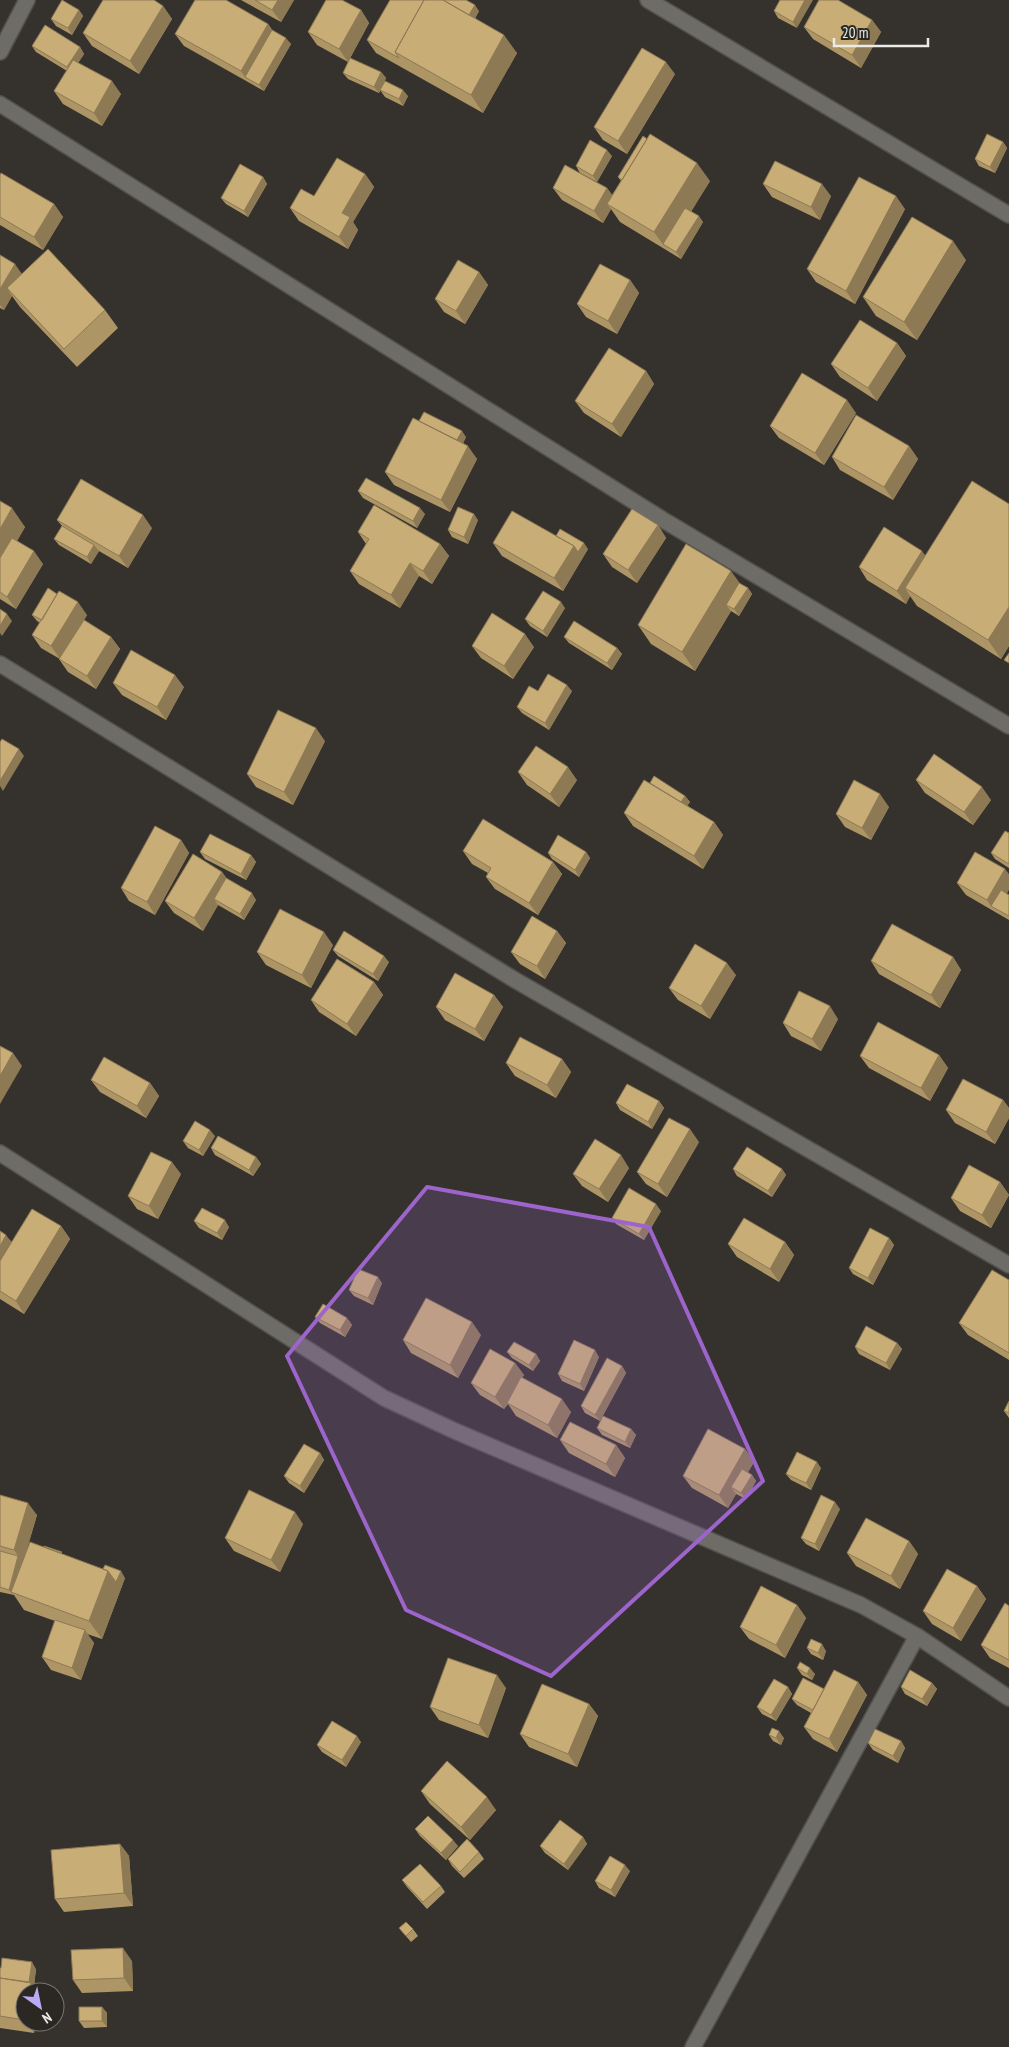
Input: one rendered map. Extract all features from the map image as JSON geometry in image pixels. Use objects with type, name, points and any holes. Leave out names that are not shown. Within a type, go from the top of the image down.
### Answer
[{"type":"street","points":[[0,52],[27,0]]},
{"type":"street","points":[[648,0],[1009,215]]},
{"type":"street","points":[[0,104],[665,521],[1009,726]]},
{"type":"street","points":[[0,664],[515,980],[1009,1265]]},
{"type":"street","points":[[0,1153],[384,1398],[455,1431],[861,1605],[917,1636],[1009,1698]]},
{"type":"street","points":[[693,2047],[917,1636]]},
{"type":"highlighted area","points":[[427,1187],[649,1227],[763,1481],[551,1676],[406,1610],[287,1356]]},
{"type":"building","points":[[62,0],[79,10],[68,28],[51,19]]},
{"type":"building","points":[[103,0],[154,0],[163,6],[130,61],[83,33]]},
{"type":"building","points":[[195,0],[226,0],[268,24],[241,71],[175,34]]},
{"type":"building","points":[[255,0],[278,0],[272,10]]},
{"type":"building","points":[[326,0],[342,0],[361,10],[339,49],[308,32]]},
{"type":"building","points":[[390,0],[424,0],[395,52],[399,58],[367,40]]},
{"type":"building","points":[[424,0],[443,0],[504,35],[471,95],[395,52]]},
{"type":"building","points":[[443,0],[466,0],[475,5],[469,15]]},
{"type":"building","points":[[780,0],[805,0],[793,22],[774,11]]},
{"type":"building","points":[[819,0],[838,0],[872,20],[852,55],[804,27]]},
{"type":"building","points":[[45,25],[80,47],[67,67],[32,46]]},
{"type":"building","points":[[272,30],[286,38],[259,85],[245,77]]},
{"type":"building","points":[[642,48],[666,62],[618,141],[594,127]]},
{"type":"building","points":[[350,58],[381,72],[374,87],[343,73]]},
{"type":"building","points":[[73,60],[112,81],[94,113],[54,91]]},
{"type":"building","points":[[385,81],[403,90],[399,99],[380,90]]},
{"type":"building","points":[[650,134],[697,163],[654,232],[607,204]]},
{"type":"building","points":[[987,134],[1003,142],[990,167],[975,159]]},
{"type":"building","points":[[643,136],[647,139],[622,180],[618,177]]},
{"type":"building","points":[[590,140],[607,150],[593,176],[576,166]]},
{"type":"building","points":[[337,158],[365,174],[342,213],[350,217],[339,237],[290,208],[301,189],[314,196]]},
{"type":"building","points":[[775,161],[822,184],[811,207],[763,184]]},
{"type":"building","points":[[240,164],[263,177],[244,211],[221,198]]},
{"type":"building","points":[[565,165],[607,188],[594,211],[553,188]]},
{"type":"building","points":[[1,173],[54,204],[34,237],[0,217]]},
{"type":"building","points":[[859,177],[896,196],[846,291],[807,269]]},
{"type":"building","points":[[685,208],[699,216],[676,252],[663,244]]},
{"type":"building","points":[[912,217],[953,241],[904,322],[863,297]]},
{"type":"building","points":[[48,249],[105,310],[64,349],[7,288]]},
{"type":"building","points":[[0,255],[15,264],[0,289]]},
{"type":"building","points":[[458,260],[479,272],[456,311],[435,299]]},
{"type":"building","points":[[600,264],[630,280],[608,321],[577,304]]},
{"type":"building","points":[[860,320],[897,343],[868,388],[831,364]]},
{"type":"building","points":[[609,348],[646,371],[612,424],[575,401]]},
{"type":"building","points":[[802,373],[847,400],[815,453],[770,426]]},
{"type":"building","points":[[424,412],[462,431],[457,440],[419,421]]},
{"type":"building","points":[[856,415],[909,446],[884,487],[832,457]]},
{"type":"building","points":[[413,418],[468,446],[441,500],[385,472]]},
{"type":"building","points":[[366,478],[420,508],[413,521],[358,491]]},
{"type":"building","points":[[81,479],[143,515],[119,556],[57,520]]},
{"type":"building","points":[[972,481],[1009,504],[1009,607],[988,640],[905,588]]},
{"type":"building","points":[[0,501],[12,508],[0,529]]},
{"type":"building","points":[[374,505],[440,544],[423,571],[410,563],[391,595],[350,571],[369,539],[358,532]]},
{"type":"building","points":[[458,507],[474,514],[464,537],[448,530]]},
{"type":"building","points":[[632,509],[658,525],[628,570],[603,554]]},
{"type":"building","points":[[512,511],[574,546],[554,578],[493,543]]},
{"type":"building","points":[[62,526],[94,545],[87,557],[54,539]]},
{"type":"building","points":[[884,527],[922,551],[897,591],[859,567]]},
{"type":"building","points":[[560,529],[584,543],[578,552],[574,546],[556,536]]},
{"type":"building","points":[[12,538],[34,551],[7,597],[0,592],[0,558]]},
{"type":"building","points":[[686,544],[731,571],[682,652],[638,625]]},
{"type":"building","points":[[739,583],[748,588],[734,609],[726,605]]},
{"type":"building","points":[[48,588],[57,594],[42,620],[32,615]]},
{"type":"building","points":[[59,591],[78,602],[51,646],[32,635]]},
{"type":"building","points":[[543,591],[561,602],[543,631],[525,619]]},
{"type":"building","points":[[0,609],[7,614],[0,626]]},
{"type":"building","points":[[492,613],[525,634],[504,666],[472,646]]},
{"type":"building","points":[[84,620],[111,637],[87,676],[59,659]]},
{"type":"building","points":[[574,621],[617,648],[607,663],[564,637]]},
{"type":"building","points":[[131,650],[175,675],[157,707],[113,683]]},
{"type":"building","points":[[1009,653],[1009,663],[1004,660]]},
{"type":"building","points":[[548,674],[567,685],[545,723],[517,707],[529,686],[538,691]]},
{"type":"building","points":[[278,710],[316,728],[284,792],[247,774]]},
{"type":"building","points":[[2,739],[19,749],[0,781],[0,742]]},
{"type":"building","points":[[536,746],[568,767],[550,794],[518,772]]},
{"type":"building","points":[[934,754],[982,787],[964,812],[916,780]]},
{"type":"building","points":[[654,776],[685,796],[681,802],[650,783]]},
{"type":"building","points":[[644,780],[714,822],[694,856],[624,813]]},
{"type":"building","points":[[854,780],[880,794],[862,828],[836,814]]},
{"type":"building","points":[[483,819],[553,862],[529,903],[486,877],[491,868],[463,851]]},
{"type":"building","points":[[155,826],[181,840],[147,902],[121,888]]},
{"type":"building","points":[[1005,831],[1009,833],[1009,864],[991,853]]},
{"type":"building","points":[[210,834],[251,855],[241,874],[200,852]]},
{"type":"building","points":[[558,835],[586,852],[575,870],[548,853]]},
{"type":"building","points":[[975,852],[1005,869],[987,900],[957,883]]},
{"type":"building","points":[[193,854],[222,872],[194,918],[165,901]]},
{"type":"building","points":[[226,878],[252,893],[240,914],[214,899]]},
{"type":"building","points":[[1001,890],[1009,895],[1009,916],[991,906]]},
{"type":"building","points":[[280,909],[324,932],[302,975],[257,952]]},
{"type":"building","points":[[532,916],[557,931],[537,966],[511,952]]},
{"type":"building","points":[[892,924],[953,957],[931,995],[871,961]]},
{"type":"building","points":[[344,931],[384,956],[373,974],[333,950]]},
{"type":"building","points":[[695,944],[727,963],[701,1006],[669,988]]},
{"type":"building","points":[[337,959],[374,982],[347,1024],[311,1000]]},
{"type":"building","points":[[455,973],[494,995],[475,1029],[436,1007]]},
{"type":"building","points":[[799,991],[830,1006],[812,1039],[783,1023]]},
{"type":"building","points":[[878,1022],[939,1055],[921,1088],[860,1056]]},
{"type":"building","points":[[520,1037],[562,1059],[547,1085],[506,1063]]},
{"type":"building","points":[[0,1046],[13,1053],[0,1076]]},
{"type":"building","points":[[104,1057],[150,1083],[137,1106],[91,1080]]},
{"type":"building","points":[[963,1079],[1003,1100],[986,1132],[946,1110]]},
{"type":"building","points":[[627,1084],[659,1101],[648,1122],[616,1103]]},
{"type":"building","points":[[669,1118],[690,1129],[658,1184],[637,1172]]},
{"type":"building","points":[[195,1121],[210,1130],[199,1150],[183,1141]]},
{"type":"building","points":[[218,1136],[256,1157],[249,1170],[211,1148]]},
{"type":"building","points":[[595,1139],[621,1155],[599,1189],[573,1174]]},
{"type":"building","points":[[747,1147],[782,1169],[768,1191],[733,1169]]},
{"type":"building","points":[[151,1152],[172,1162],[149,1206],[128,1196]]},
{"type":"building","points":[[969,1165],[1000,1182],[982,1215],[951,1198]]},
{"type":"building","points":[[629,1188],[656,1204],[639,1234],[612,1218]]},
{"type":"building","points":[[202,1208],[225,1220],[217,1233],[194,1221]]},
{"type":"building","points":[[32,1209],[61,1226],[16,1301],[0,1291],[0,1261]]},
{"type":"building","points":[[744,1218],[785,1242],[770,1269],[728,1244]]},
{"type":"building","points":[[870,1228],[889,1238],[868,1278],[849,1268]]},
{"type":"building","points":[[0,1231],[6,1235],[0,1246]]},
{"type":"building","points":[[358,1269],[378,1277],[368,1298],[349,1290]]},
{"type":"building","points":[[992,1270],[1009,1280],[1009,1353],[959,1323]]},
{"type":"building","points":[[426,1298],[472,1322],[450,1365],[403,1340]]},
{"type":"building","points":[[323,1304],[347,1318],[340,1330],[315,1317]]},
{"type":"building","points":[[866,1326],[897,1343],[886,1363],[855,1347]]},
{"type":"building","points":[[574,1340],[595,1350],[580,1384],[558,1374]]},
{"type":"building","points":[[514,1342],[536,1354],[529,1365],[507,1352]]},
{"type":"building","points":[[490,1349],[515,1363],[495,1397],[471,1383]]},
{"type":"building","points":[[607,1358],[622,1366],[595,1415],[581,1406]]},
{"type":"building","points":[[521,1377],[562,1399],[548,1425],[507,1403]]},
{"type":"building","points":[[1009,1401],[1009,1413],[1004,1411]]},
{"type":"building","points":[[603,1416],[631,1429],[625,1442],[597,1428]]},
{"type":"building","points":[[570,1422],[616,1445],[606,1464],[560,1440]]},
{"type":"building","points":[[708,1429],[745,1449],[719,1495],[683,1476]]},
{"type":"building","points":[[304,1444],[320,1453],[300,1486],[284,1476]]},
{"type":"building","points":[[797,1452],[817,1462],[806,1483],[786,1474]]},
{"type":"building","points":[[742,1469],[752,1475],[741,1493],[731,1487]]},
{"type":"building","points":[[249,1490],[295,1512],[271,1560],[225,1538]]},
{"type":"building","points":[[0,1495],[28,1503],[14,1550],[0,1546]]},
{"type":"building","points":[[821,1495],[835,1502],[815,1544],[801,1538]]},
{"type":"building","points":[[866,1518],[909,1541],[891,1576],[847,1553]]},
{"type":"building","points":[[30,1542],[108,1571],[89,1621],[11,1592]]},
{"type":"building","points":[[44,1546],[62,1552],[61,1553]]},
{"type":"building","points":[[0,1551],[18,1556],[9,1590],[0,1587]]},
{"type":"building","points":[[105,1565],[121,1571],[116,1582],[108,1571],[103,1569]]},
{"type":"building","points":[[947,1569],[977,1586],[953,1628],[923,1611]]},
{"type":"building","points":[[761,1586],[797,1605],[776,1645],[740,1627]]},
{"type":"building","points":[[1005,1603],[1009,1606],[1009,1660],[981,1645]]},
{"type":"building","points":[[55,1620],[85,1630],[72,1668],[42,1657]]},
{"type":"building","points":[[811,1639],[822,1644],[818,1653],[807,1648]]},
{"type":"building","points":[[448,1658],[497,1675],[479,1725],[430,1707]]},
{"type":"building","points":[[800,1662],[810,1668],[807,1674],[797,1668]]},
{"type":"building","points":[[834,1670],[858,1682],[829,1739],[804,1727]]},
{"type":"building","points":[[910,1670],[932,1683],[922,1699],[901,1687]]},
{"type":"building","points":[[803,1678],[824,1689],[813,1710],[792,1699]]},
{"type":"building","points":[[774,1679],[788,1687],[771,1715],[757,1707]]},
{"type":"building","points":[[542,1684],[589,1704],[568,1754],[520,1734]]},
{"type":"building","points":[[332,1721],[357,1736],[342,1760],[317,1745]]},
{"type":"building","points":[[772,1728],[779,1731],[776,1738],[769,1735]]},
{"type":"building","points":[[875,1729],[901,1741],[893,1756],[868,1743]]},
{"type":"building","points":[[447,1761],[487,1797],[461,1827],[421,1791]]},
{"type":"building","points":[[428,1816],[453,1840],[441,1853],[415,1829]]},
{"type":"building","points":[[560,1820],[583,1837],[564,1864],[540,1846]]},
{"type":"building","points":[[467,1839],[479,1852],[460,1872],[448,1859]]},
{"type":"building","points":[[120,1844],[124,1893],[55,1899],[51,1850]]},
{"type":"building","points":[[610,1856],[625,1865],[611,1890],[595,1881]]},
{"type":"building","points":[[420,1864],[441,1886],[423,1902],[402,1880]]},
{"type":"building","points":[[406,1922],[413,1929],[406,1936],[399,1928]]},
{"type":"building","points":[[123,1948],[124,1978],[73,1980],[71,1950]]},
{"type":"building","points":[[2,1958],[32,1962],[29,1982],[0,1978]]},
{"type":"building","points":[[0,1978],[25,1982],[15,1982],[15,2018],[0,2016]]},
{"type":"building","points":[[79,2007],[102,2007],[102,2021],[79,2021]]}]
